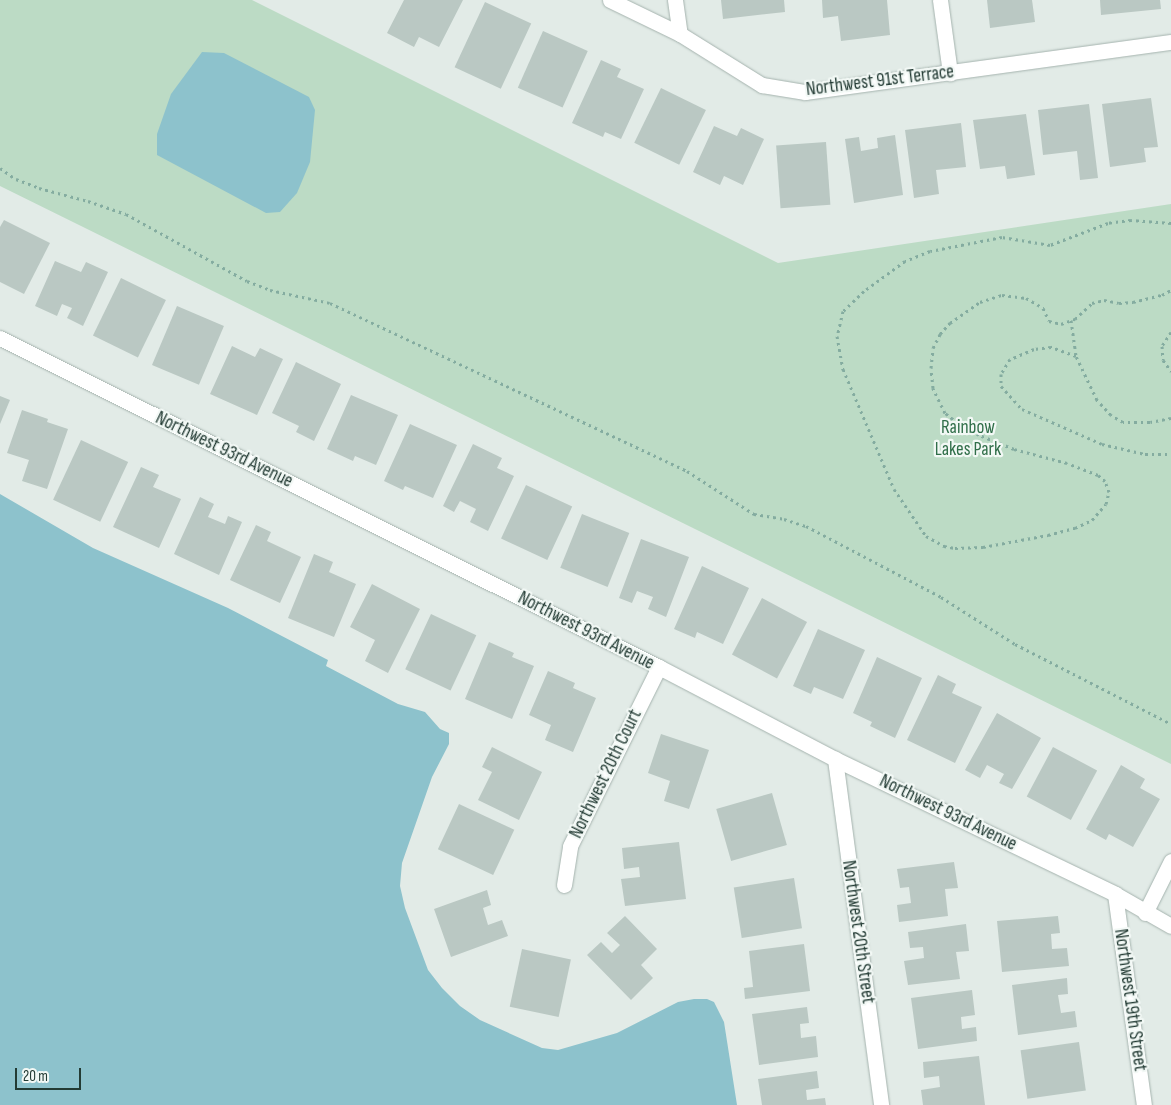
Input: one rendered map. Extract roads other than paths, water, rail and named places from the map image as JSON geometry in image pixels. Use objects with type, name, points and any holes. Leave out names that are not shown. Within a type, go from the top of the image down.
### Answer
[{"type":"street","name":"Northwest 91st Terrace","points":[[610,0],[680,34],[762,85],[805,92],[1171,42]]},
{"type":"street","points":[[675,0],[680,34]]},
{"type":"street","points":[[940,0],[950,73]]},
{"type":"street","name":"Northwest 93rd Avenue","points":[[0,338],[659,667],[836,759],[1115,894],[1145,913],[1171,926]]},
{"type":"street","name":"Northwest 20th Court","points":[[564,885],[570,846],[659,667]]},
{"type":"street","name":"Northwest 20th Street","points":[[836,759],[881,1105]]},
{"type":"street","name":"Northwest 19th Street","points":[[1145,913],[1171,862]]},
{"type":"street","name":"Northwest 19th Street","points":[[1115,894],[1144,1105]]},
{"type":"water","points":[[202,52],[224,53],[309,97],[315,110],[310,162],[297,193],[280,212],[266,213],[157,155],[157,134],[171,94]]},
{"type":"water","points":[[0,494],[93,548],[228,608],[328,660],[326,666],[398,704],[425,712],[440,729],[449,733],[449,744],[432,777],[402,863],[400,886],[405,908],[428,970],[442,988],[460,1006],[480,1020],[542,1048],[558,1050],[617,1033],[678,1002],[707,999],[714,1002],[724,1022],[737,1105],[0,1105]]},
{"type":"park label","name":"Rainbow Lakes Park","points":[[968,439]]}]
